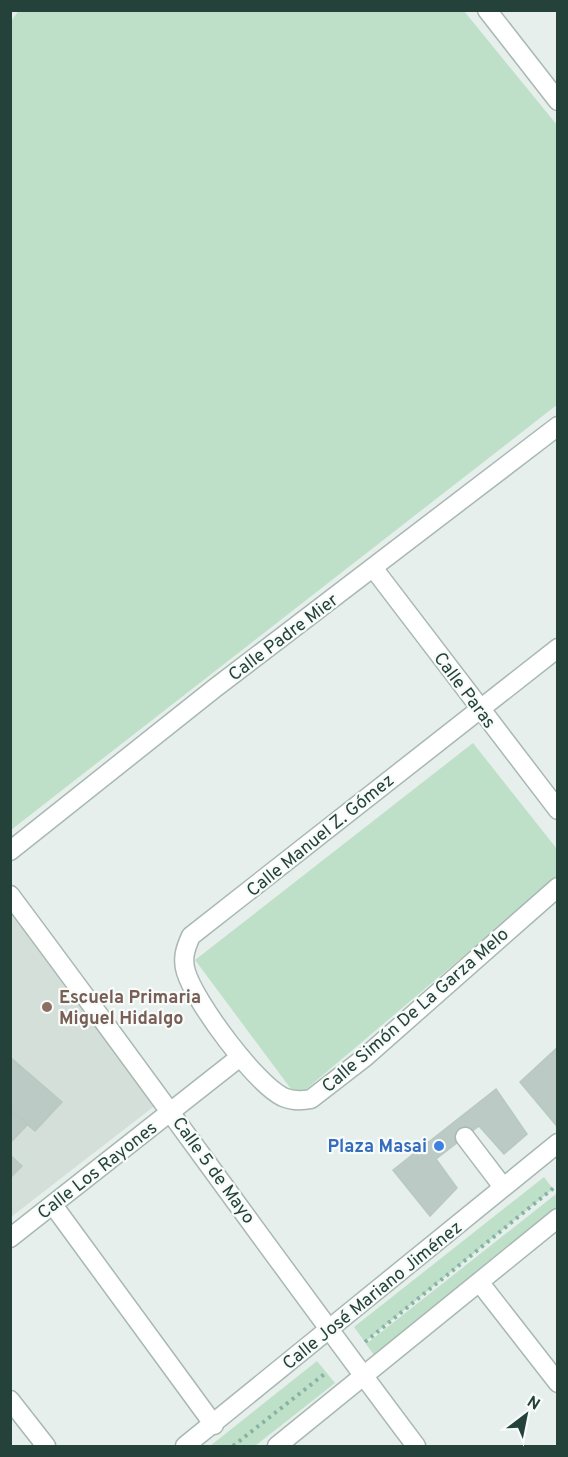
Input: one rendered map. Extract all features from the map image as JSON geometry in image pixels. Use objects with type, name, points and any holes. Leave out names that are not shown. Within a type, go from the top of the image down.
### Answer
[{"type":"street","points":[[487,10],[558,101]]},
{"type":"street","name":"Calle Padre Mier","points":[[10,851],[215,688],[374,569],[558,426]]},
{"type":"street","name":"Calle Paras","points":[[374,569],[478,709],[558,810]]},
{"type":"street","name":"Calle Manuel Z. Gómez","points":[[240,1058],[195,991],[187,974],[184,955],[191,936],[558,648]]},
{"type":"street","name":"Calle Simón De La Garza Melo","points":[[240,1058],[283,1097],[300,1101],[310,1099],[364,1058],[558,887]]},
{"type":"street","name":"Calle 5 de Mayo","points":[[10,895],[172,1112],[329,1331],[416,1446]]},
{"type":"street","name":"Calle Los Rayones","points":[[10,1238],[240,1058]]},
{"type":"street","points":[[465,1137],[503,1187]]},
{"type":"street","name":"Calle José Mariano Jiménez","points":[[185,1446],[214,1425],[558,1143]]},
{"type":"street","points":[[53,1205],[214,1425]]},
{"type":"street","points":[[277,1446],[558,1218]]},
{"type":"street","points":[[480,1283],[558,1383]]},
{"type":"street","points":[[10,1401],[46,1446]]},
{"type":"path","points":[[365,1342],[556,1186]]},
{"type":"path","points":[[233,1446],[327,1372]]},
{"type":"shaded area","name":"Escuela Primaria Miguel Hidalgo","points":[[11,910],[157,1104],[11,1217]]},
{"type":"green space","points":[[19,10],[464,11],[557,125],[558,404],[11,830],[10,23]]},
{"type":"green space","points":[[473,743],[557,849],[557,877],[297,1097],[195,960]]},
{"type":"green space","points":[[544,1177],[553,1189],[365,1342],[354,1327]]},
{"type":"green space","points":[[556,1194],[557,1212],[377,1359],[366,1344]]},
{"type":"green space","points":[[317,1361],[335,1383],[255,1446],[210,1446]]},
{"type":"building","points":[[558,1047],[558,1124],[556,1125],[520,1082]]},
{"type":"building","name":"Escuela Primaria Miguel Hidalgo","points":[[10,1057],[62,1102],[35,1131],[10,1110]]},
{"type":"building","name":"Plaza Masai","points":[[496,1089],[527,1134],[504,1154],[479,1126],[436,1159],[457,1188],[430,1216],[393,1170]]},
{"type":"building","points":[[10,1110],[28,1124],[10,1143]]},
{"type":"building","points":[[10,1155],[22,1166],[10,1178]]},
{"type":"place","name":"Escuela Primaria Miguel Hidalgo","points":[[47,1007]]},
{"type":"place","name":"Plaza Masai","points":[[439,1146]]}]
